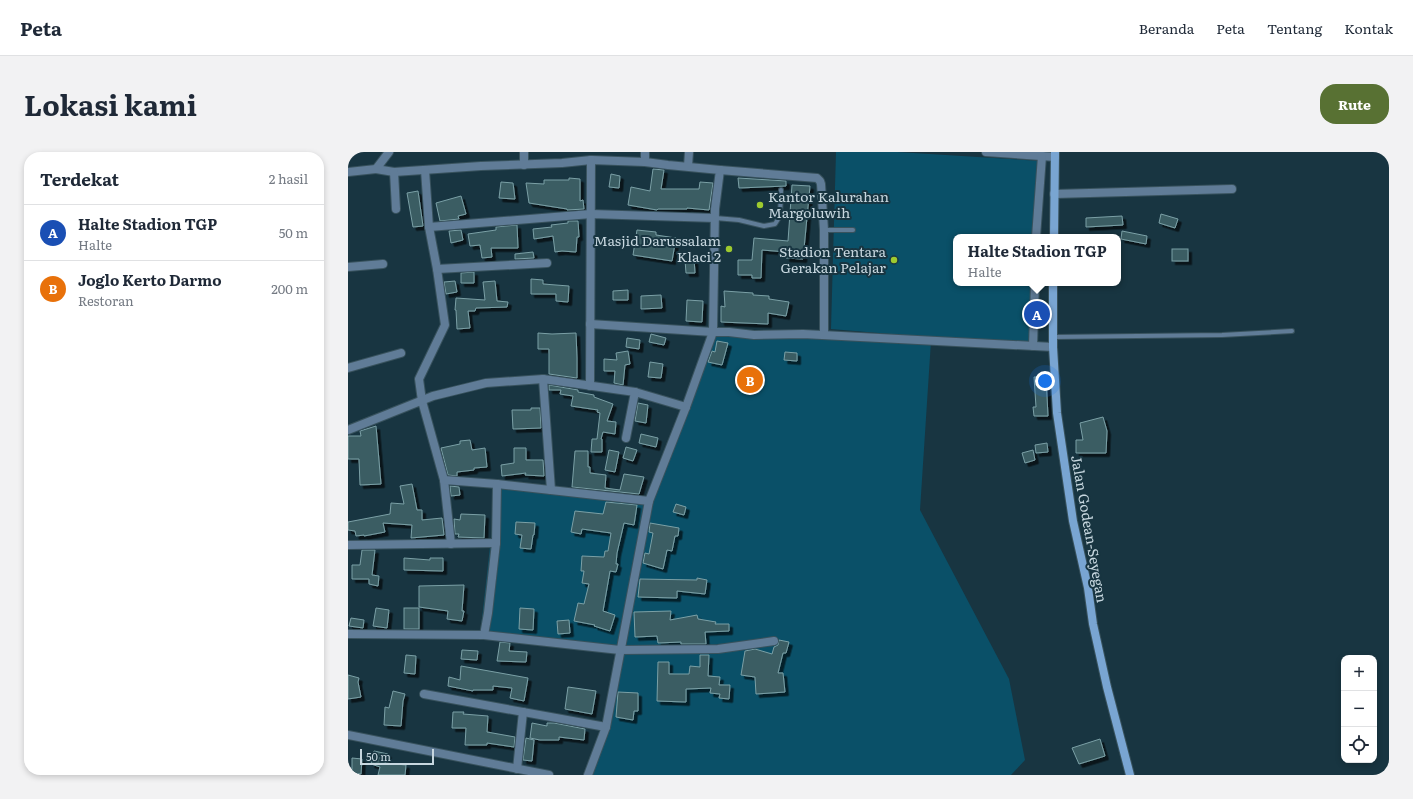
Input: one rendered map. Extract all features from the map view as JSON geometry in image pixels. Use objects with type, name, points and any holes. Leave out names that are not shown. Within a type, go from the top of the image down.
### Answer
[{"type":"main road","points":[[1054,234],[1055,154]]},
{"type":"main road","name":"Jalan Godean-Seyegan","points":[[1053,286],[1053,347],[1057,413],[1073,521],[1088,588],[1093,624],[1107,688],[1130,775]]},
{"type":"street","points":[[376,169],[389,152]]},
{"type":"street","points":[[524,152],[524,164]]},
{"type":"street","points":[[645,152],[645,162]]},
{"type":"street","points":[[688,166],[689,152]]},
{"type":"street","points":[[986,152],[1042,156],[1055,154]]},
{"type":"street","points":[[1036,234],[1042,156]]},
{"type":"street","points":[[348,172],[376,169],[394,172],[562,163],[591,160],[645,162],[817,178],[821,184],[824,230],[824,335]]},
{"type":"street","points":[[590,386],[591,160]]},
{"type":"street","points":[[425,170],[429,227],[445,325],[419,380],[422,401],[444,480],[451,544]]},
{"type":"street","points":[[588,775],[606,727],[649,501],[686,407],[713,332],[715,218],[720,170]]},
{"type":"street","points":[[394,172],[396,209]]},
{"type":"street","points":[[1054,194],[1232,189]]},
{"type":"street","points":[[429,227],[591,214],[715,218]]},
{"type":"street","points":[[437,269],[547,263]]},
{"type":"street","points":[[348,267],[383,264]]},
{"type":"street","points":[[1033,346],[1035,286]]},
{"type":"street","points":[[590,324],[729,332],[754,335],[804,334],[1053,347]]},
{"type":"street","points":[[348,368],[401,353]]},
{"type":"street","points":[[348,430],[422,401],[486,383],[543,379],[635,392],[686,407]]},
{"type":"street","points":[[543,379],[551,490]]},
{"type":"street","points":[[626,438],[635,392]]},
{"type":"street","points":[[444,480],[497,484],[649,501]]},
{"type":"street","points":[[484,635],[496,543],[497,484]]},
{"type":"street","points":[[348,545],[496,543]]},
{"type":"street","points":[[348,634],[484,635],[620,650],[718,649],[774,641]]},
{"type":"street","points":[[424,694],[606,727]]},
{"type":"street","points":[[517,769],[523,712]]},
{"type":"street","points":[[348,735],[549,775]]},
{"type":"lane","points":[[715,218],[764,226],[774,224],[780,216],[781,190]]},
{"type":"lane","points":[[824,230],[853,230]]},
{"type":"lane","points":[[1053,336],[1222,335],[1292,331]]},
{"type":"shaded area","name":"Stadion Tentara Gerakan Pelajar","points":[[836,152],[897,152],[1042,161],[1036,234],[953,234],[953,286],[1035,286],[1033,346],[831,329]]},
{"type":"shaded area","points":[[713,332],[931,341],[920,510],[1009,679],[1025,760],[1011,775],[588,775],[606,727],[621,650],[480,636],[497,484],[649,501]]},
{"type":"building","points":[[653,169],[664,170],[661,189],[699,189],[700,182],[713,183],[709,210],[687,208],[657,210],[628,205],[631,187],[650,191]]},
{"type":"building","points":[[611,174],[620,176],[619,188],[609,187]]},
{"type":"building","points":[[569,178],[580,179],[580,201],[583,200],[584,209],[567,210],[529,203],[526,183],[544,184],[544,180],[569,180]]},
{"type":"building","points":[[738,178],[786,181],[786,186],[739,188]]},
{"type":"building","points":[[501,182],[513,183],[515,199],[499,198]]},
{"type":"building","points":[[792,185],[810,186],[803,259],[786,258],[787,252],[762,250],[761,278],[752,278],[752,275],[738,275],[738,260],[752,260],[754,238],[788,241]]},
{"type":"building","points":[[418,191],[423,226],[413,227],[407,193]]},
{"type":"building","points":[[461,196],[466,214],[458,216],[459,219],[440,221],[436,203]]},
{"type":"building","points":[[1161,214],[1178,219],[1175,228],[1159,223]]},
{"type":"building","points":[[1122,216],[1123,225],[1086,227],[1086,218]]},
{"type":"building","points":[[568,221],[578,221],[579,237],[577,237],[576,252],[555,252],[553,236],[534,239],[533,229],[552,227],[551,225],[568,223]]},
{"type":"building","points":[[517,225],[518,248],[491,248],[492,257],[482,258],[480,245],[470,246],[468,234],[496,230],[496,227]]},
{"type":"building","points":[[461,230],[463,240],[451,243],[449,231]]},
{"type":"building","points":[[637,230],[656,232],[656,235],[676,238],[672,261],[633,255]]},
{"type":"building","points":[[1122,231],[1147,236],[1146,244],[1121,239]]},
{"type":"building","points":[[1172,249],[1188,249],[1188,261],[1172,261]]},
{"type":"building","points":[[533,252],[534,258],[515,259],[515,254]]},
{"type":"building","points":[[694,259],[695,273],[686,273],[685,260]]},
{"type":"building","points":[[474,272],[474,283],[461,283],[461,273]]},
{"type":"building","points":[[531,279],[543,280],[543,284],[569,286],[568,302],[556,301],[556,294],[531,294]]},
{"type":"building","points":[[455,281],[457,292],[446,294],[444,282]]},
{"type":"building","points":[[495,281],[497,301],[508,302],[507,307],[476,308],[475,311],[468,311],[470,328],[457,329],[455,310],[456,298],[485,300],[483,282]]},
{"type":"building","points":[[628,290],[628,300],[613,300],[613,291]]},
{"type":"building","points":[[724,291],[753,293],[753,295],[769,296],[769,299],[789,302],[786,316],[768,313],[768,324],[721,322],[721,306],[725,307]]},
{"type":"building","points":[[661,295],[662,308],[641,309],[641,296]]},
{"type":"building","points":[[687,300],[703,301],[702,322],[686,321]]},
{"type":"building","points":[[538,333],[576,333],[577,378],[549,374],[549,349],[538,349]]},
{"type":"building","points":[[651,334],[666,338],[664,345],[649,342]]},
{"type":"building","points":[[627,338],[640,340],[639,349],[626,347]]},
{"type":"building","points":[[717,341],[728,343],[722,365],[708,362],[712,351],[715,352]]},
{"type":"building","points":[[628,351],[630,364],[625,365],[623,385],[614,383],[615,371],[604,371],[604,359],[617,360],[616,353]]},
{"type":"building","points":[[785,352],[797,353],[797,361],[784,360]]},
{"type":"building","points":[[650,362],[663,364],[661,378],[648,377]]},
{"type":"building","points":[[1034,377],[1046,377],[1048,416],[1034,416],[1033,407],[1036,407]]},
{"type":"building","points":[[549,385],[578,390],[578,392],[594,395],[594,397],[613,404],[607,421],[616,422],[615,434],[603,432],[601,439],[602,452],[591,452],[592,439],[597,439],[600,413],[597,412],[598,410],[571,406],[573,396],[560,394],[561,390],[549,390]]},
{"type":"building","points":[[638,403],[648,405],[646,423],[635,421]]},
{"type":"building","points":[[531,408],[540,408],[541,428],[513,429],[512,410],[531,410]]},
{"type":"building","points":[[1103,417],[1107,431],[1106,453],[1076,453],[1076,440],[1083,440],[1080,423]]},
{"type":"building","points":[[376,426],[381,484],[360,485],[359,459],[348,459],[348,436],[361,436],[360,431]]},
{"type":"building","points":[[641,434],[658,438],[656,447],[639,443]]},
{"type":"building","points":[[470,440],[472,450],[485,448],[487,467],[457,472],[457,476],[448,475],[441,448],[460,444],[460,441]]},
{"type":"building","points":[[1047,443],[1048,452],[1036,453],[1035,445]]},
{"type":"building","points":[[626,447],[637,450],[633,461],[623,458]]},
{"type":"building","points":[[514,448],[526,448],[526,460],[543,460],[544,476],[525,475],[526,473],[502,476],[501,465],[514,463]]},
{"type":"building","points":[[609,450],[619,452],[615,472],[605,470]]},
{"type":"building","points":[[1033,450],[1035,460],[1025,463],[1022,453]]},
{"type":"building","points":[[575,451],[588,451],[588,467],[590,467],[590,473],[606,475],[605,488],[620,490],[624,474],[644,477],[639,494],[572,487]]},
{"type":"building","points":[[412,484],[417,510],[422,510],[422,520],[442,518],[444,535],[411,538],[412,525],[383,523],[385,532],[356,536],[355,531],[348,530],[348,522],[390,514],[391,503],[404,504],[400,486]]},
{"type":"building","points":[[450,486],[459,487],[460,495],[451,496]]},
{"type":"building","points":[[606,502],[637,505],[634,525],[624,523],[617,553],[616,564],[618,564],[616,572],[610,571],[603,611],[615,615],[610,631],[594,626],[595,625],[574,621],[578,603],[584,604],[589,584],[582,583],[584,571],[581,571],[582,556],[604,557],[605,551],[608,551],[611,533],[582,529],[581,534],[571,532],[575,511],[603,514]]},
{"type":"building","points":[[676,504],[686,507],[684,515],[673,512]]},
{"type":"building","points":[[461,514],[485,515],[484,538],[458,537],[459,534],[455,534],[454,519],[460,520]]},
{"type":"building","points":[[516,522],[535,523],[531,549],[520,548],[522,535],[515,534]]},
{"type":"building","points":[[650,523],[679,528],[678,536],[675,536],[672,551],[667,550],[663,569],[643,563],[645,553],[649,554],[653,533],[649,532]]},
{"type":"building","points":[[362,550],[375,550],[372,575],[379,576],[378,586],[369,584],[369,579],[352,579],[352,565],[360,565]]},
{"type":"building","points":[[404,558],[430,560],[430,558],[443,558],[443,571],[404,570]]},
{"type":"building","points":[[697,578],[707,580],[705,594],[677,591],[677,598],[638,597],[640,579],[697,580]]},
{"type":"building","points":[[464,585],[462,611],[464,611],[462,621],[447,619],[448,611],[419,607],[419,586]]},
{"type":"building","points":[[376,608],[389,610],[387,628],[373,626]]},
{"type":"building","points":[[404,608],[419,608],[419,629],[404,629]]},
{"type":"building","points":[[520,608],[534,609],[533,630],[519,629]]},
{"type":"building","points":[[671,611],[670,620],[697,615],[698,619],[716,622],[715,624],[729,624],[729,631],[705,632],[706,644],[681,644],[681,642],[658,643],[657,636],[635,637],[634,612]]},
{"type":"building","points":[[351,618],[364,620],[363,628],[349,626]]},
{"type":"building","points":[[569,620],[570,633],[558,634],[557,621]]},
{"type":"building","points":[[779,640],[789,642],[786,653],[783,653],[778,673],[783,673],[785,692],[756,694],[755,677],[741,675],[745,651],[755,649],[772,654],[774,647],[778,645]]},
{"type":"building","points":[[500,642],[510,643],[509,651],[527,652],[526,662],[497,661]]},
{"type":"building","points":[[462,650],[478,651],[477,660],[461,659]]},
{"type":"building","points":[[406,655],[416,656],[415,674],[404,673]]},
{"type":"building","points":[[700,655],[709,655],[708,676],[720,677],[719,685],[730,685],[729,699],[719,698],[720,694],[710,693],[711,688],[686,689],[686,702],[657,701],[658,662],[669,662],[669,674],[689,674],[690,666],[700,667]]},
{"type":"building","points":[[461,666],[528,678],[524,701],[510,698],[512,688],[493,686],[493,690],[473,691],[448,686],[449,677],[460,680]]},
{"type":"building","points":[[348,675],[359,678],[358,682],[361,697],[348,699]]},
{"type":"building","points":[[568,687],[596,691],[592,714],[565,709]]},
{"type":"building","points":[[393,691],[405,694],[401,726],[384,725],[385,707],[389,708]]},
{"type":"building","points":[[618,692],[638,693],[638,711],[634,711],[633,720],[616,717]]},
{"type":"building","points":[[453,712],[464,712],[463,714],[488,716],[487,732],[515,737],[514,747],[487,743],[487,745],[465,745],[466,728],[452,728]]},
{"type":"building","points":[[532,723],[547,726],[547,723],[554,723],[585,729],[584,740],[559,737],[559,740],[540,740],[530,738]]},
{"type":"building","points":[[526,738],[534,740],[532,761],[523,760]]},
{"type":"building","points":[[1100,739],[1105,756],[1079,764],[1072,748]]},
{"type":"building","points":[[374,751],[388,754],[385,763],[406,765],[405,775],[378,775],[380,767],[371,764]]},
{"type":"building","points":[[352,758],[362,759],[361,774],[352,773]]},
{"type":"place","name":"Kantor Kalurahan Margoluwih","points":[[760,205]]},
{"type":"place","name":"Masjid Darussalam Klaci 2","points":[[729,249]]},
{"type":"place","name":"Stadion Tentara Gerakan Pelajar","points":[[894,260]]},
{"type":"place","name":"Halte Stadion TGP","points":[[1037,314]]},
{"type":"place","name":"Joglo Kerto Darmo","points":[[750,380]]}]
